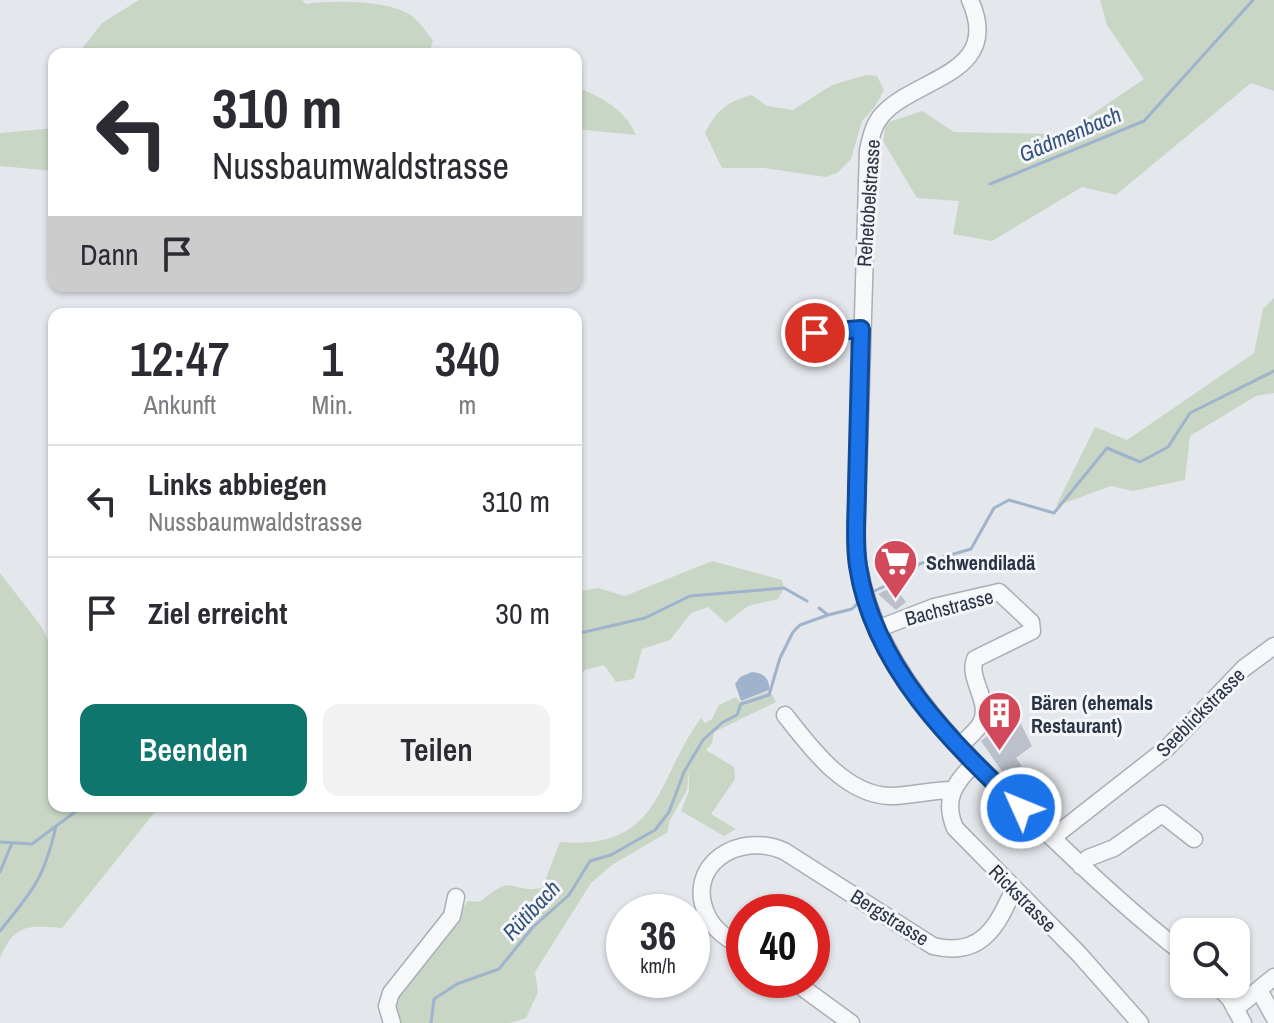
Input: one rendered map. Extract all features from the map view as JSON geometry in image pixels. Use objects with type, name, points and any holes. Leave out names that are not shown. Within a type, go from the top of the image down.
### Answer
[{"type":"street","name":"Rehetobelstrasse","points":[[970,0],[977,27],[966,58],[950,74],[891,107],[880,116],[872,132],[866,172],[856,549],[865,597],[877,629],[915,694],[974,764],[1081,866],[1170,942]]},
{"type":"street","points":[[796,338],[861,329]]},
{"type":"street","name":"Bachstrasse","points":[[877,629],[934,607],[999,592],[1031,622],[1032,631],[975,659],[972,667],[983,712],[981,723],[959,747]]},
{"type":"street","name":"Seeblickstrasse","points":[[1052,838],[1167,748],[1244,668],[1274,646]]},
{"type":"street","points":[[785,715],[812,750],[862,789],[887,796],[952,790],[959,778],[974,764]]},
{"type":"street","name":"Rickstrasse","points":[[952,790],[950,810],[955,828],[1079,954],[1140,1023]]},
{"type":"street","points":[[1081,866],[1088,858],[1114,848],[1162,814],[1194,839]]},
{"type":"street","name":"Bergstrasse","points":[[726,937],[707,916],[703,884],[716,860],[726,852],[749,843],[771,845],[784,851],[933,946],[949,950],[963,948],[993,931],[1014,889]]},
{"type":"street","points":[[392,1023],[387,1006],[391,993],[452,916],[456,897]]},
{"type":"street","points":[[1226,998],[1239,1016],[1259,990],[1274,977]]},
{"type":"street","points":[[1259,990],[1274,1017]]},
{"type":"street","points":[[817,998],[851,1023]]},
{"type":"green space","points":[[139,0],[346,2],[376,4],[402,11],[412,16],[433,40],[431,48],[83,48],[102,23]]},
{"type":"green space","points":[[1100,0],[1274,0],[1274,91],[1251,83],[1116,195],[1082,187],[992,241],[953,234],[959,201],[917,198],[883,141],[886,123],[922,111],[954,132],[1063,134],[1144,79],[1107,25]]},
{"type":"green space","points":[[866,75],[877,76],[884,90],[862,121],[851,159],[837,173],[826,177],[764,168],[722,168],[705,133],[718,113],[729,104],[752,95],[767,106],[793,110],[832,85]]},
{"type":"green space","points":[[582,90],[611,105],[626,118],[636,135],[582,130]]},
{"type":"green space","points":[[48,129],[48,170],[0,166],[0,133]]},
{"type":"green space","points":[[1274,298],[1274,393],[1256,396],[1190,436],[1185,480],[1133,491],[1111,486],[1056,506],[1095,427],[1127,440],[1254,353],[1263,309]]},
{"type":"green space","points":[[712,561],[782,580],[784,588],[778,599],[748,606],[726,623],[708,607],[691,613],[670,640],[642,649],[634,679],[616,682],[604,665],[582,672],[582,591],[598,588],[625,596]]},
{"type":"green space","points":[[0,573],[41,626],[48,640],[48,812],[155,812],[62,928],[24,929],[11,939],[0,958]]},
{"type":"green space","points":[[770,691],[776,702],[714,732],[712,743],[706,750],[734,767],[735,779],[711,814],[736,829],[724,836],[681,811],[689,791],[689,771],[687,790],[669,822],[668,832],[612,865],[591,883],[535,972],[538,992],[526,1018],[510,1023],[396,1023],[393,996],[468,901],[480,902],[507,886],[542,888],[560,842],[593,842],[618,835],[637,823],[651,807],[701,718],[705,723],[712,719],[719,705],[736,697],[740,702]]},
{"type":"water","points":[[752,672],[765,677],[769,690],[741,701],[735,684],[740,677]]},
{"type":"building","name":"Schwendiladä","points":[[894,586],[906,602],[896,610],[878,594]]},
{"type":"building","name":"Bären (ehemals Restaurant)","points":[[1020,722],[1032,746],[1016,758],[1022,766],[1006,777],[981,741],[1001,725],[1006,732]]},
{"type":"waterway","name":"Gädmenbach","points":[[990,184],[1144,121],[1253,0]]},
{"type":"waterway","points":[[870,593],[909,575],[919,564],[971,549],[994,508],[1009,500],[1054,513],[1107,448],[1140,462],[1168,447],[1190,413],[1274,371]]},
{"type":"waterway","points":[[582,633],[645,618],[690,596],[784,588],[807,601]]},
{"type":"waterway","points":[[819,608],[828,615],[852,609],[861,600]]},
{"type":"waterway","name":"Rütibach","points":[[431,1023],[434,999],[457,984],[499,969],[533,927],[569,895],[590,861],[611,855],[655,830],[669,812],[684,772],[703,740],[723,722],[737,715],[741,704],[769,695],[780,658],[793,632],[800,625],[828,615]]},
{"type":"waterway","points":[[0,842],[32,844],[75,812]]},
{"type":"waterway","points":[[0,931],[42,872],[56,826]]},
{"type":"waterway","points":[[0,872],[12,843]]},
{"type":"place","name":"Schwendiladä","points":[[895,601]]},
{"type":"place","name":"Bären (ehemals Restaurant)","points":[[1000,752]]},
{"type":"route","points":[[815,333],[861,329],[856,549],[862,585],[877,629],[908,684],[937,723],[974,764],[1021,808]]}]
